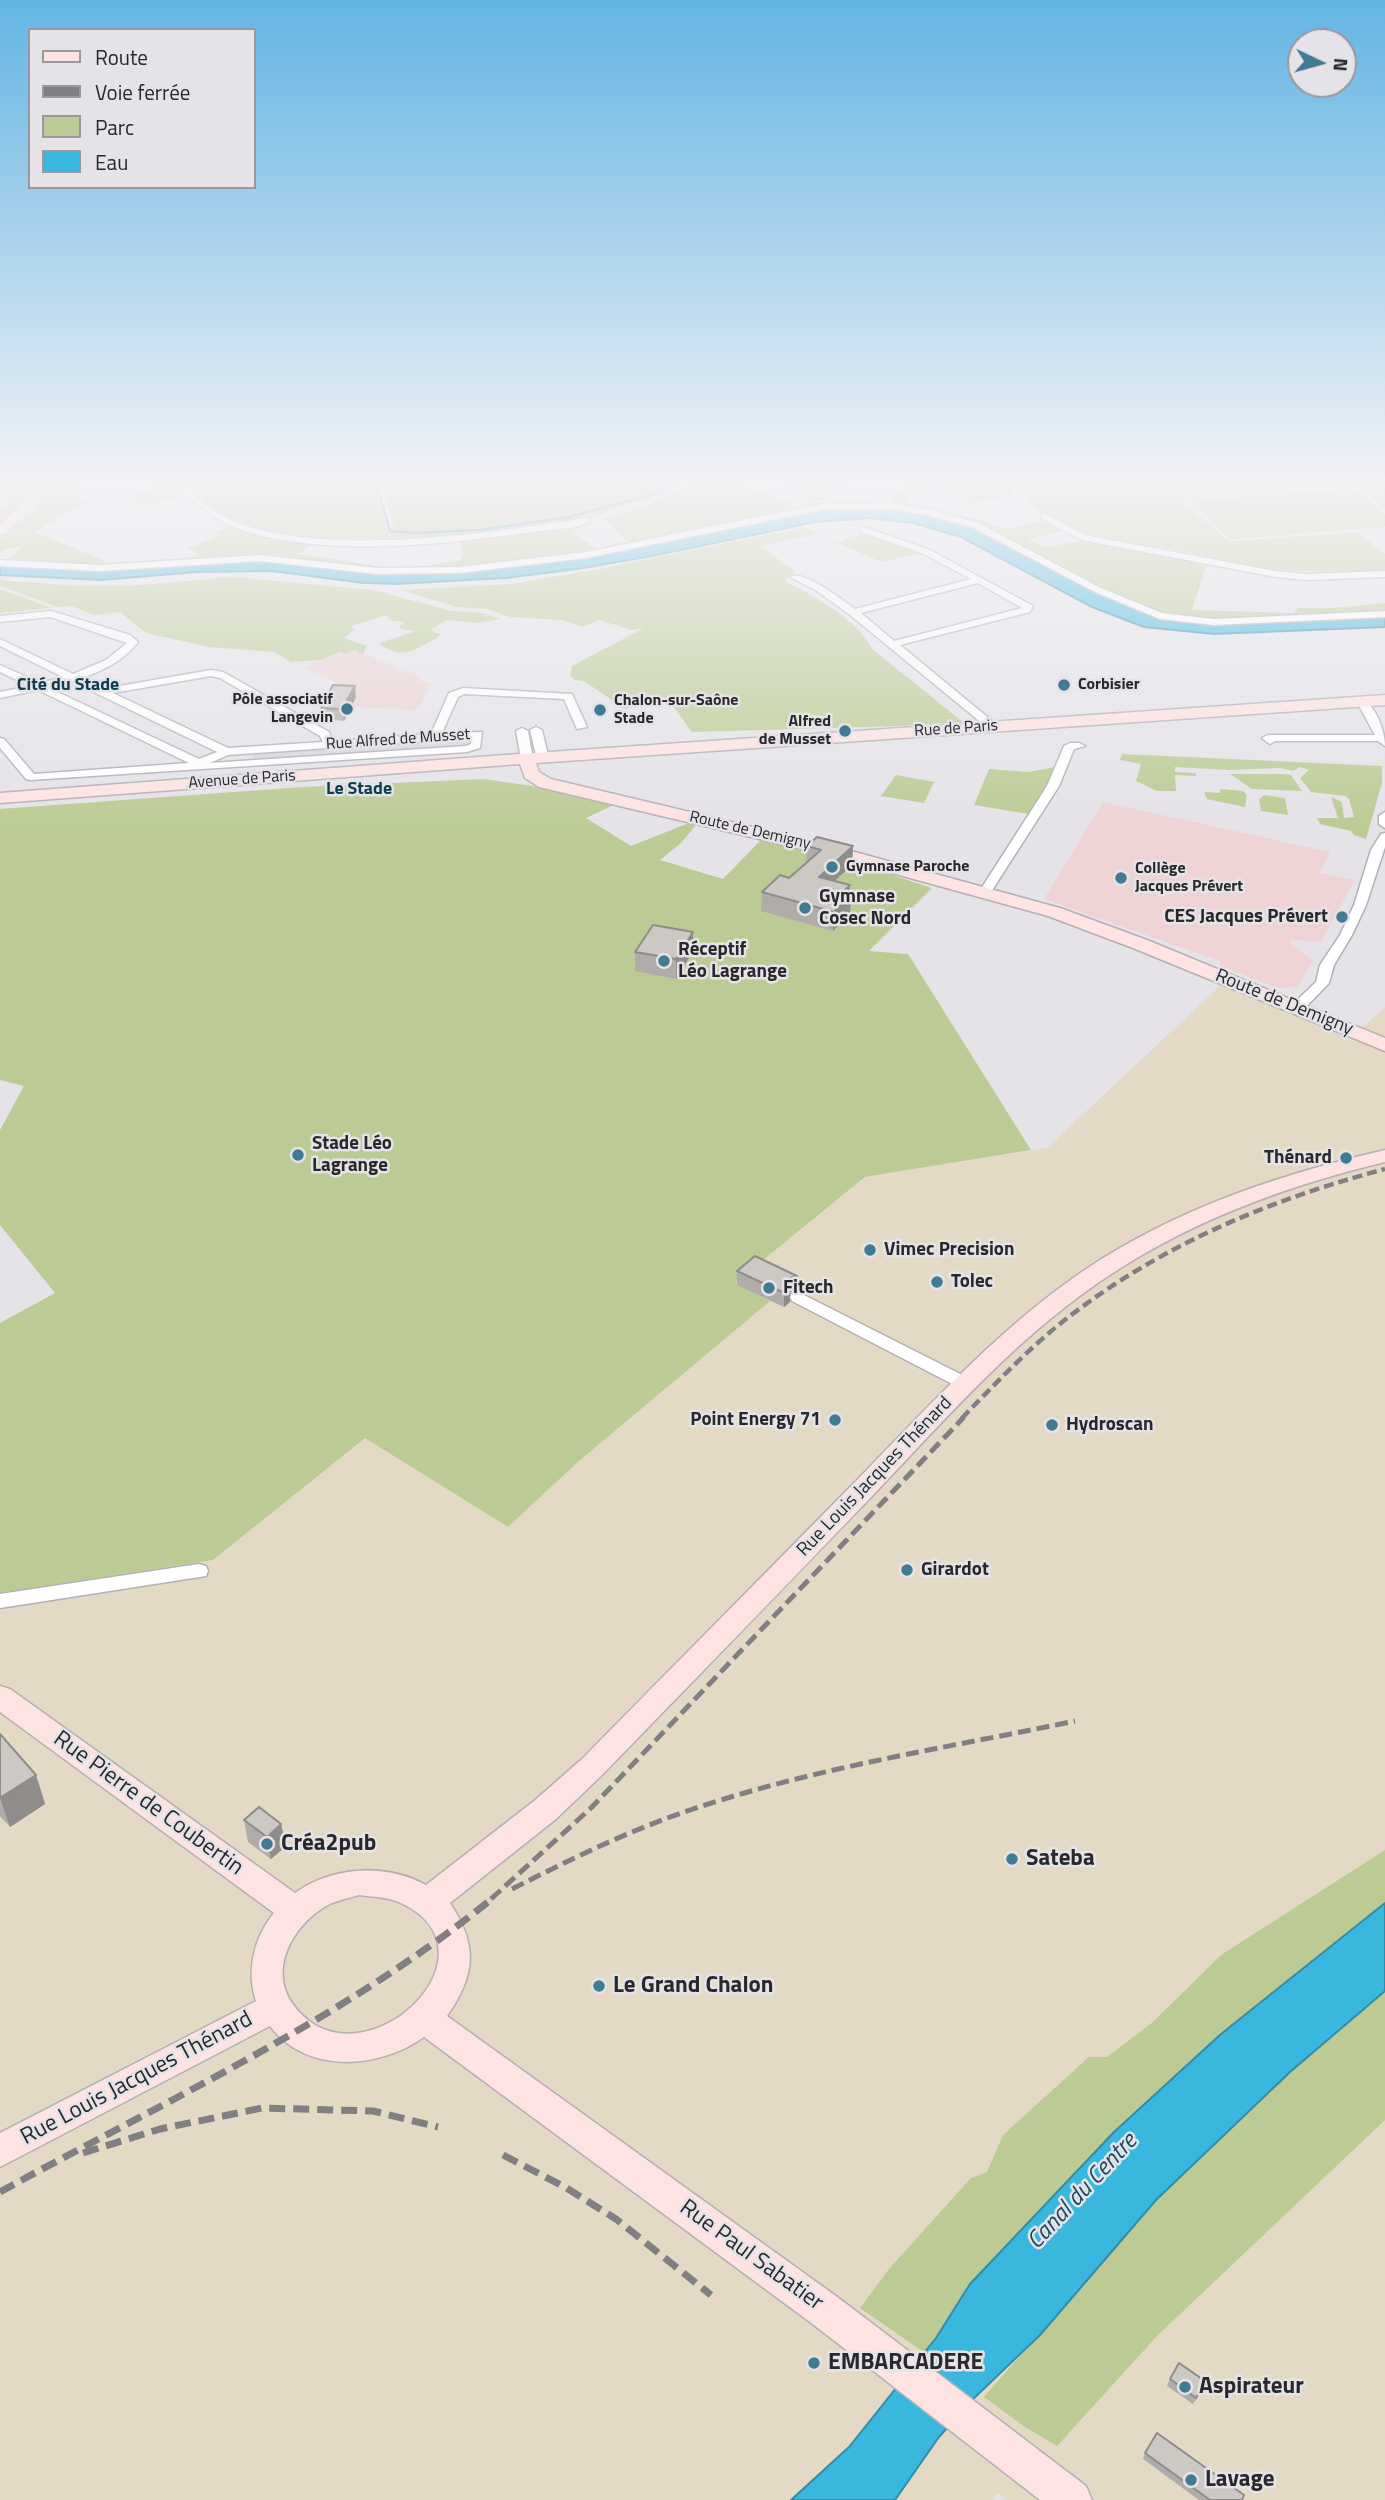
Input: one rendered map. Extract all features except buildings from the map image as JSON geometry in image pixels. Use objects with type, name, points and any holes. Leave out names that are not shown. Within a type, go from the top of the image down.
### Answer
[{"type":"main road","name":"Rue de Paris","points":[[535,759],[988,722],[1385,700]]},
{"type":"main road","name":"Avenue de Paris","points":[[0,798],[535,759]]},
{"type":"main road","name":"Route de Demigny","points":[[535,759],[531,774],[545,783],[827,850],[985,892],[1078,921],[1385,1045]]},
{"type":"main road","points":[[0,791],[115,789]]},
{"type":"main road","name":"Rue Louis Jacques Thénard","points":[[430,1900],[545,1810],[592,1767],[966,1384],[1032,1322],[1102,1269],[1171,1231],[1253,1193],[1385,1156]]},
{"type":"main road","name":"Rue Pierre de Coubertin","points":[[0,1697],[296,1911]]},
{"type":"main road","points":[[359,1882],[385,1882],[409,1888],[430,1900],[451,1930],[456,1952],[453,1976],[442,1998],[425,2019],[401,2035],[374,2045],[345,2048],[317,2043],[294,2031],[274,2008],[267,1989],[266,1969],[271,1948],[281,1929],[296,1911],[313,1898],[333,1888],[359,1882]]},
{"type":"main road","name":"Rue Louis Jacques Thénard","points":[[0,2151],[274,2008]]},
{"type":"main road","name":"Rue Paul Sabatier","points":[[425,2019],[861,2338],[1072,2500]]},
{"type":"street","points":[[831,597],[988,722]]},
{"type":"street","points":[[853,612],[914,597]]},
{"type":"street","points":[[892,644],[1026,610],[1028,606],[1011,597]]},
{"type":"street","points":[[1114,597],[1160,616],[1214,622],[1385,614]]},
{"type":"street","points":[[0,618],[51,614],[126,637],[133,642],[118,657],[70,678],[0,695]]},
{"type":"street","points":[[0,642],[226,752]]},
{"type":"street","points":[[0,668],[193,766]]},
{"type":"street","points":[[101,692],[218,673],[325,734],[329,744]]},
{"type":"street","points":[[435,737],[453,695],[470,690],[569,696],[581,727]]},
{"type":"street","points":[[1362,702],[1384,741]]},
{"type":"street","points":[[535,759],[536,730]]},
{"type":"street","points":[[522,731],[535,759]]},
{"type":"street","name":"Rue Alfred de Musset","points":[[0,741],[33,778],[467,749],[474,748],[479,741],[478,734],[226,752],[193,766]]},
{"type":"street","points":[[1269,741],[1268,738],[1384,741]]},
{"type":"street","points":[[985,892],[1053,786],[1070,747],[1079,746]]},
{"type":"street","points":[[1385,816],[1385,824]]},
{"type":"street","points":[[1297,1008],[1322,983],[1327,965],[1378,875],[1377,850],[1385,837]]},
{"type":"street","points":[[798,1297],[966,1384]]},
{"type":"street","points":[[0,1601],[199,1571]]},
{"type":"shaded area","points":[[355,650],[422,678],[421,682],[432,683],[418,710],[351,707],[358,693],[347,692],[349,688],[303,668],[340,652],[346,654]]},
{"type":"shaded area","points":[[468,737],[470,746],[253,761],[253,752]]},
{"type":"shaded area","points":[[1103,802],[1330,852],[1320,873],[1355,880],[1321,942],[1292,940],[1290,943],[1313,961],[1297,987],[1279,988],[1221,967],[1220,961],[1044,899]]},
{"type":"shaded area","points":[[1222,984],[1354,1041],[1364,1026],[1385,1007],[1385,2500],[1007,2500],[998,2493],[992,2500],[0,2500],[0,1593],[213,1560],[365,1437],[508,1527],[579,1461],[769,1301],[735,1283],[866,1177],[1047,1148]]},
{"type":"green space","points":[[0,597],[21,597],[52,608],[0,613]]},
{"type":"green space","points":[[29,597],[398,597],[452,611],[483,613],[500,619],[476,623],[448,620],[432,628],[433,632],[440,634],[437,638],[415,649],[396,652],[379,644],[415,631],[401,629],[399,626],[404,624],[403,622],[389,620],[387,615],[351,626],[354,630],[344,638],[367,646],[363,654],[355,650],[346,654],[340,652],[320,660],[291,662],[275,652],[209,647],[146,633],[120,612],[94,615],[71,606],[57,607]]},
{"type":"green space","points":[[422,597],[813,597],[856,627],[872,649],[963,722],[692,732],[668,699],[625,709],[584,681],[570,676],[572,666],[644,628],[632,630],[599,620],[582,627],[562,620],[510,617],[487,609],[457,607]]},
{"type":"green space","points":[[1121,597],[1196,597],[1192,610],[1294,613],[1298,608],[1385,603],[1385,611],[1197,619],[1169,614]]},
{"type":"green space","points":[[1122,754],[1382,766],[1382,783],[1366,839],[1354,835],[1351,831],[1320,824],[1317,818],[1338,818],[1331,797],[1342,802],[1344,818],[1354,817],[1349,799],[1345,796],[1311,792],[1300,778],[1309,770],[1300,767],[1293,771],[1281,768],[1229,770],[1175,767],[1175,772],[1195,773],[1197,776],[1175,775],[1176,791],[1157,791],[1136,781],[1141,764],[1120,760]]},
{"type":"green space","points":[[1055,767],[1047,787],[1029,814],[974,805],[989,769],[1028,772]]},
{"type":"green space","points":[[1230,774],[1291,775],[1302,791],[1252,789]]},
{"type":"green space","points":[[896,775],[934,782],[924,803],[881,796]]},
{"type":"green space","points":[[484,779],[532,786],[614,805],[586,818],[631,846],[689,823],[696,825],[681,843],[660,860],[723,879],[762,839],[821,852],[932,888],[869,951],[908,954],[1031,1150],[865,1177],[735,1283],[770,1301],[579,1461],[508,1527],[365,1438],[213,1560],[0,1593],[0,1323],[55,1293],[0,1225],[0,1130],[24,1086],[0,1080],[0,809],[302,787]]},
{"type":"green space","points":[[1220,789],[1243,791],[1247,795],[1245,807],[1207,799],[1204,792],[1220,793]]},
{"type":"green space","points":[[1264,795],[1285,798],[1288,815],[1261,811],[1259,799]]},
{"type":"green space","points":[[1385,1850],[1385,1903],[1221,2034],[1114,2132],[970,2284],[925,2353],[860,2308],[889,2269],[971,2178],[987,2172],[1003,2135],[1089,2057],[1107,2057],[1153,2022],[1221,1955]]},
{"type":"green space","points":[[1385,1991],[1385,2120],[1157,2336],[1057,2446],[984,2397],[1156,2200],[1290,2072]]},
{"type":"water","points":[[1073,597],[1108,597],[1134,608],[1178,620],[1385,616],[1385,627],[1214,634],[1144,627]]},
{"type":"water","name":"Canal du Centre","points":[[1385,1903],[1385,1991],[1290,2072],[1156,2200],[1040,2335],[971,2401],[939,2437],[895,2500],[791,2500],[849,2447],[936,2338],[970,2284],[1114,2132],[1221,2034]]},
{"type":"railway","points":[[962,1418],[1052,1330],[1140,1269],[1178,1247],[1258,1211],[1342,1181],[1385,1169]]},
{"type":"railway","points":[[491,1899],[591,1808],[964,1417]]},
{"type":"railway","points":[[512,1889],[642,1828],[734,1796],[880,1760],[1075,1721]]},
{"type":"railway","points":[[0,2192],[316,2020],[436,1942],[493,1898]]},
{"type":"railway","points":[[83,2153],[160,2129],[262,2108],[373,2111],[438,2127]]},
{"type":"railway","points":[[503,2155],[565,2187],[616,2219],[711,2295]]},
{"type":"place","name":"Corbisier","points":[[1064,685]]},
{"type":"place","name":"Pôle associatif Langevin","points":[[347,709]]},
{"type":"place","name":"Chalon-sur-Saône Stade","points":[[600,710]]},
{"type":"place","name":"Alfred de Musset","points":[[845,731]]},
{"type":"place","name":"Gymnase Paroche","points":[[832,867]]},
{"type":"place","name":"Collège Jacques Prévert","points":[[1121,878]]},
{"type":"place","name":"Gymnase Cosec Nord","points":[[805,908]]},
{"type":"place","name":"CES Jacques Prévert","points":[[1342,917]]},
{"type":"place","name":"Réceptif Léo Lagrange","points":[[664,961]]},
{"type":"place","name":"Stade Léo Lagrange","points":[[298,1155]]},
{"type":"place","name":"Thénard","points":[[1346,1158]]},
{"type":"place","name":"Vimec Precision","points":[[870,1250]]},
{"type":"place","name":"Tolec","points":[[937,1282]]},
{"type":"place","name":"Fitech","points":[[769,1288]]},
{"type":"place","name":"Point Energy 71","points":[[835,1420]]},
{"type":"place","name":"Hydroscan","points":[[1052,1425]]},
{"type":"place","name":"Girardot","points":[[907,1570]]},
{"type":"place","name":"Créa2pub","points":[[267,1844]]},
{"type":"place","name":"Sateba","points":[[1012,1859]]},
{"type":"place","name":"Le Grand Chalon","points":[[599,1986]]},
{"type":"place","name":"EMBARCADERE","points":[[814,2363]]},
{"type":"place","name":"Aspirateur","points":[[1185,2387]]},
{"type":"place","name":"Lavage","points":[[1191,2480]]},
{"type":"district","name":"Cité du Stade","points":[[68,686]]},
{"type":"district","name":"Le Stade","points":[[359,790]]}]
